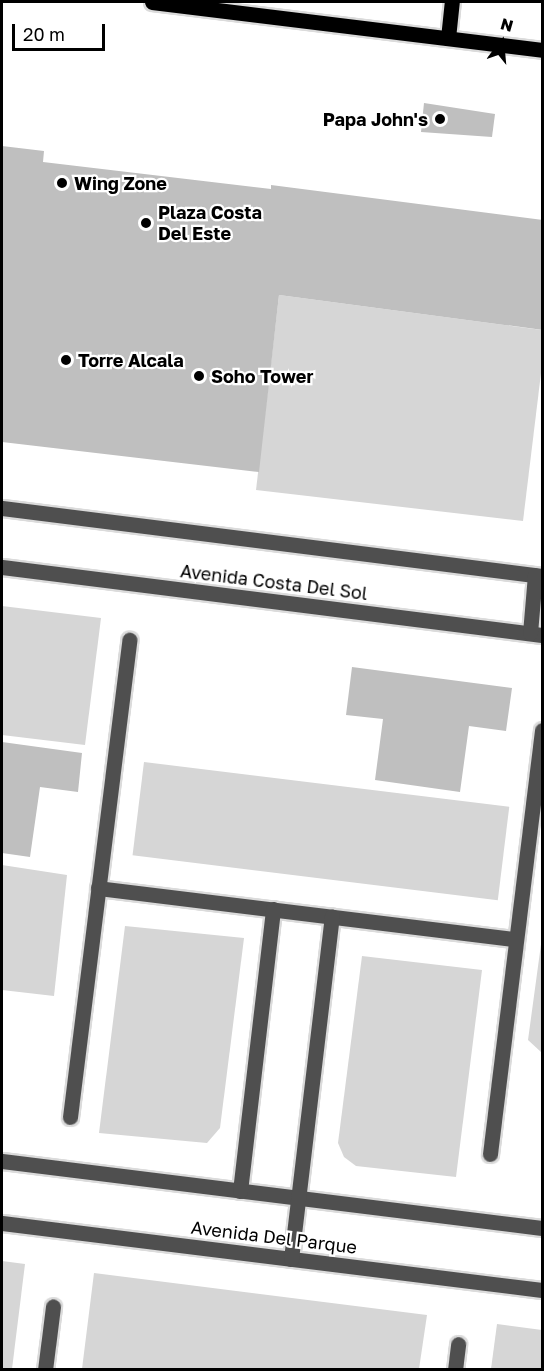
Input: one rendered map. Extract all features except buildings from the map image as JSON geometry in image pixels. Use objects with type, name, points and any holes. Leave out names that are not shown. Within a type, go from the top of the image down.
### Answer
[{"type":"main road","points":[[152,2],[543,50]]},
{"type":"main road","points":[[448,38],[452,2]]},
{"type":"street","points":[[2,508],[539,575],[536,634]]},
{"type":"street","name":"Avenida Costa Del Sol","points":[[2,567],[536,634]]},
{"type":"street","points":[[70,1117],[129,640]]},
{"type":"street","points":[[490,1154],[514,939],[543,730]]},
{"type":"street","points":[[98,888],[514,939]]},
{"type":"street","points":[[240,1191],[273,909]]},
{"type":"street","points":[[291,1258],[332,916]]},
{"type":"street","points":[[2,1161],[543,1228]]},
{"type":"street","name":"Avenida Del Parque","points":[[2,1222],[543,1290]]},
{"type":"street","points":[[45,1370],[53,1307]]},
{"type":"street","points":[[455,1370],[458,1344]]},
{"type":"shaded area","points":[[279,295],[542,330],[542,365],[523,521],[256,490]]},
{"type":"shaded area","points":[[2,606],[101,618],[85,745],[2,735]]},
{"type":"shaded area","points":[[144,762],[509,807],[498,900],[133,855]]},
{"type":"shaded area","points":[[2,865],[67,875],[54,996],[2,990]]},
{"type":"shaded area","points":[[125,926],[244,938],[220,1128],[207,1143],[99,1133]]},
{"type":"shaded area","points":[[542,937],[542,1060],[541,1052],[528,1040]]},
{"type":"shaded area","points":[[362,956],[482,970],[456,1177],[356,1166],[344,1157],[338,1143]]},
{"type":"shaded area","points":[[2,1261],[25,1264],[12,1369],[2,1369]]},
{"type":"shaded area","points":[[94,1273],[427,1315],[419,1369],[82,1369]]},
{"type":"shaded area","points":[[497,1324],[542,1330],[542,1369],[491,1369]]},
{"type":"place","name":"Papa John's","points":[[440,119]]},
{"type":"place","name":"Wing Zone","points":[[62,183]]},
{"type":"place","name":"Plaza Costa Del Este","points":[[146,223]]},
{"type":"place","name":"Torre Alcala","points":[[66,360]]},
{"type":"place","name":"Soho Tower","points":[[199,376]]}]
